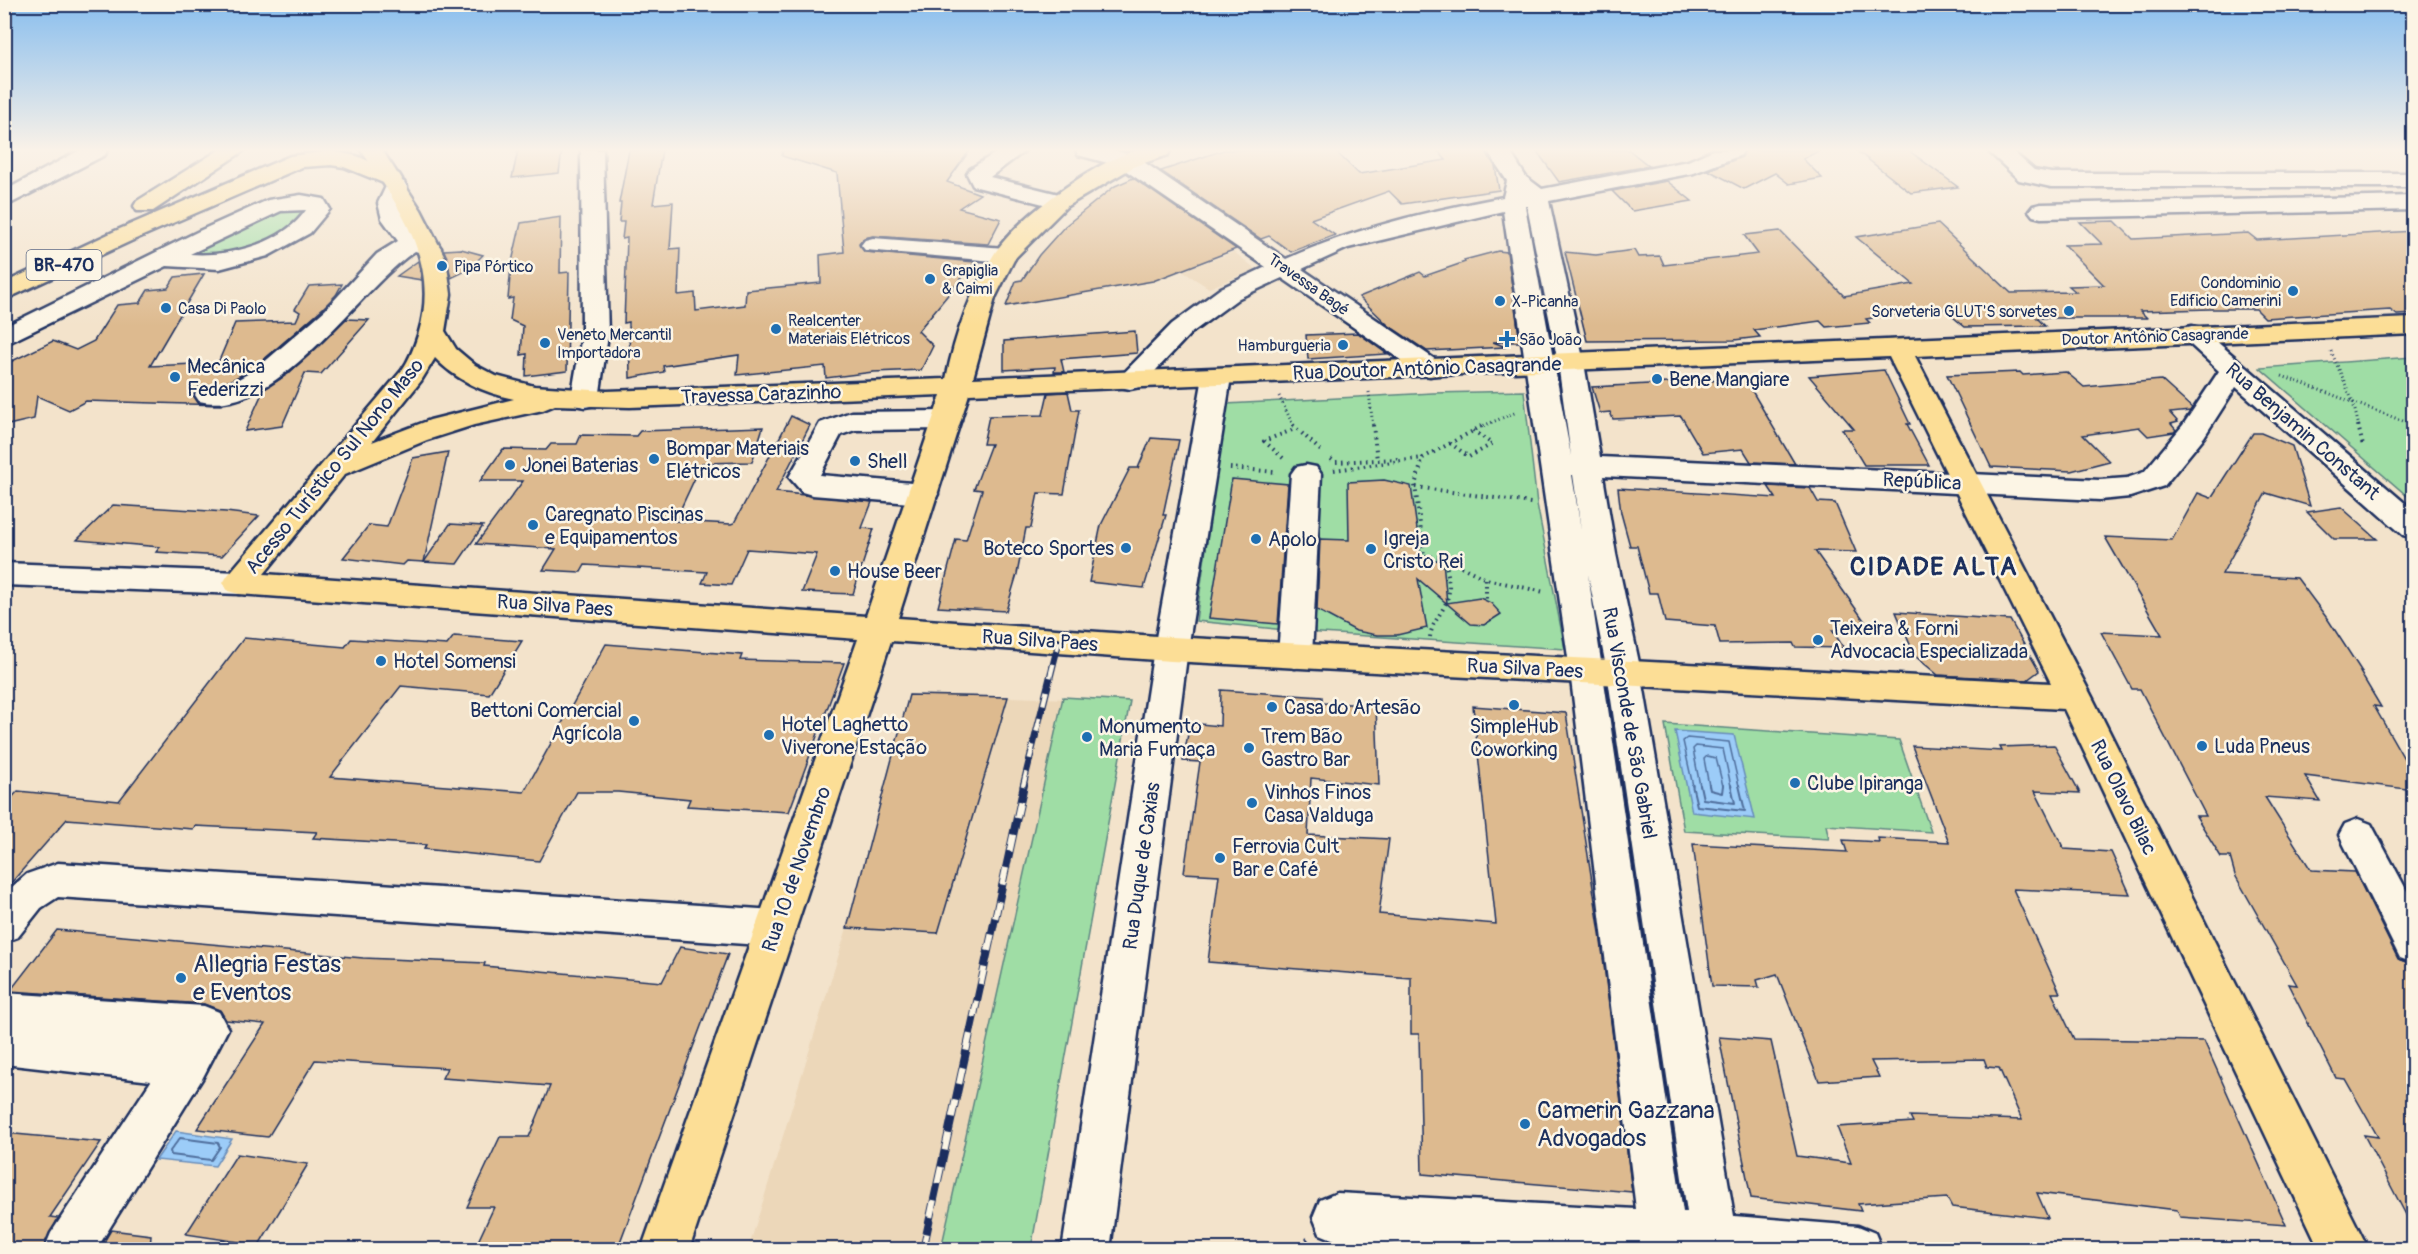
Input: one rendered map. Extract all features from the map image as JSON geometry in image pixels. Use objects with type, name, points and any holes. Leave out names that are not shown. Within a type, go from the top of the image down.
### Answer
[{"type":"main road","name":"BR-470","points":[[4,277],[61,252],[141,209]]},
{"type":"main road","name":"BR-470","points":[[4,293],[177,209]]},
{"type":"main road","points":[[123,236],[187,209]]},
{"type":"main road","name":"Acesso Turístico Sul Nono Maso","points":[[239,584],[422,360],[433,332],[437,303],[437,271],[420,245],[404,209]]},
{"type":"main road","name":"Rua 10 de Novembro","points":[[665,1250],[879,629],[952,403],[982,298],[1005,255],[1051,209]]},
{"type":"main road","name":"Doutor Antônio Casagrande","points":[[1897,347],[2414,326]]},
{"type":"main road","name":"Travessa Carazinho","points":[[433,332],[447,355],[490,382],[574,399],[952,403]]},
{"type":"main road","name":"Rua Doutor Antônio Casagrande","points":[[952,403],[1130,381],[1897,347]]},
{"type":"main road","name":"Rua Olavo Bilac","points":[[1897,347],[2075,697],[2345,1250]]},
{"type":"main road","name":"Travessa Carazinho","points":[[332,470],[390,443],[448,422],[574,399]]},
{"type":"main road","name":"Rua Silva Paes","points":[[239,584],[1172,649],[2075,697]]},
{"type":"street","points":[[4,337],[269,209]]},
{"type":"street","points":[[164,258],[218,262],[241,257],[298,231],[310,223],[318,209]]},
{"type":"street","points":[[574,399],[595,335],[593,209]]},
{"type":"street","name":"Travessa Bagé","points":[[1201,209],[1430,368]]},
{"type":"street","points":[[1130,381],[1181,329],[1230,293],[1284,266],[1340,243],[1464,209]]},
{"type":"street","name":"Rua Visconde de São Gabriel","points":[[1524,209],[1538,364],[1546,400],[1574,596],[1605,672],[1715,1243]]},
{"type":"street","name":"Rua Visconde de São Gabriel","points":[[1527,209],[1571,363],[1600,554],[1605,672],[1664,1242]]},
{"type":"street","points":[[2041,211],[2157,209]]},
{"type":"street","points":[[210,395],[238,390],[266,376],[334,315],[386,259],[420,245]]},
{"type":"street","points":[[873,245],[1005,255]]},
{"type":"street","name":"Rua Benjamin Constant","points":[[2192,334],[2414,528]]},
{"type":"street","name":"República","points":[[1554,464],[2100,490],[2130,487],[2154,478],[2194,431],[2233,370]]},
{"type":"street","name":"Rua Duque de Caxias","points":[[1086,1250],[1172,649],[1217,377]]},
{"type":"street","points":[[923,494],[812,485],[804,477],[830,429],[851,422],[952,403]]},
{"type":"street","points":[[1295,467],[1295,656]]},
{"type":"street","points":[[1567,550],[1600,554]]},
{"type":"street","name":"Rua Silva Paes","points":[[4,574],[239,584]]},
{"type":"street","points":[[2358,835],[2414,945]]},
{"type":"street","points":[[4,925],[32,889],[42,883],[58,880],[776,928]]},
{"type":"street","points":[[4,1012],[204,1026],[207,1029],[68,1250]]},
{"type":"street","points":[[4,1044],[186,1064]]},
{"type":"street","points":[[1337,1217],[1664,1242],[1858,1250]]},
{"type":"path","points":[[2342,349],[2331,350],[2353,402],[2364,451]]},
{"type":"path","points":[[1366,370],[1377,460]]},
{"type":"path","points":[[1267,374],[1295,429],[1335,462],[1423,458],[1473,430],[1546,400]]},
{"type":"path","points":[[2278,374],[2414,425]]},
{"type":"path","points":[[1295,429],[1264,441],[1295,467]]},
{"type":"path","points":[[1450,443],[1469,457],[1492,444],[1473,430]]},
{"type":"path","points":[[1423,458],[1416,487],[1424,556],[1445,558],[1486,579],[1574,596]]},
{"type":"path","points":[[1416,487],[1561,508]]},
{"type":"path","points":[[1430,663],[1431,623],[1448,600],[1445,558]]},
{"type":"path","points":[[1486,579],[1486,600]]},
{"type":"shaded area","points":[[1234,252],[1256,269],[1209,288],[1182,271]]},
{"type":"shaded area","points":[[1008,697],[1130,701],[1031,1249],[748,1250],[847,928],[938,932]]},
{"type":"green space","points":[[276,209],[314,209],[312,218],[256,245],[213,255],[196,255],[196,249]]},
{"type":"green space","points":[[2413,357],[2413,501],[2260,368]]},
{"type":"green space","points":[[1524,391],[1537,504],[1565,649],[1306,632],[1196,621],[1226,404],[1433,393]]},
{"type":"green space","points":[[1063,697],[1130,701],[1031,1249],[941,1249]]},
{"type":"green space","name":"Clube Ipiranga","points":[[1665,724],[1899,740],[1931,832],[1826,825],[1829,839],[1684,831]]},
{"type":"water","points":[[1675,731],[1734,735],[1755,819],[1692,812]]},
{"type":"water","points":[[176,1131],[232,1139],[215,1166],[156,1160]]},
{"type":"building","points":[[620,209],[673,209],[670,249],[680,248],[678,295],[695,293],[696,311],[745,305],[746,290],[821,283],[820,255],[844,252],[840,209],[961,209],[1001,219],[988,244],[873,236],[864,238],[859,244],[865,252],[975,262],[918,331],[933,346],[921,370],[873,372],[826,378],[825,366],[737,375],[739,355],[663,366],[664,372],[630,378],[629,322],[624,323],[627,238],[622,239],[624,222],[619,222]]},
{"type":"building","points":[[1087,209],[1177,209],[1236,249],[1153,281],[1006,306],[1016,281],[1022,280],[1039,255],[1065,226]]},
{"type":"building","points":[[1216,209],[1340,209],[1311,219],[1335,235],[1291,252],[1269,236],[1261,239]]},
{"type":"building","points":[[561,217],[560,273],[569,272],[567,371],[526,376],[527,354],[521,355],[523,326],[510,320],[513,298],[508,299],[511,266],[521,223]]},
{"type":"building","points":[[2115,221],[2133,239],[2248,233],[2257,240],[2414,231],[2414,314],[2397,315],[2390,310],[2265,318],[2256,309],[2140,311],[2147,318],[2037,318],[2045,326],[1965,327],[1941,307],[1866,319],[1870,323],[1826,327],[1820,321],[1754,330],[1760,337],[1734,340],[1587,341],[1565,252],[1596,255],[1634,250],[1638,257],[1660,256],[1664,265],[1758,254],[1744,235],[1780,231],[1844,296],[1913,284],[1856,237],[1938,224],[2011,293],[2076,292],[2069,286],[2104,285],[2064,245],[2102,244],[2080,222]]},
{"type":"building","points":[[461,249],[483,255],[468,270],[451,278],[444,250]]},
{"type":"building","points":[[1498,251],[1507,252],[1520,342],[1493,342],[1506,347],[1427,351],[1388,325],[1359,297],[1420,272],[1425,276],[1465,262],[1464,260]]},
{"type":"building","points":[[418,261],[422,280],[397,276]]},
{"type":"building","points":[[204,274],[150,366],[218,363],[235,323],[296,321],[300,312],[295,309],[309,286],[342,284],[336,295],[323,308],[254,368],[230,381],[199,387],[193,394],[199,403],[222,405],[86,401],[69,410],[37,396],[34,419],[4,426],[4,365],[53,341],[76,350],[94,341],[117,305],[140,303],[148,290],[168,288],[175,277]]},
{"type":"building","points":[[346,319],[369,320],[321,374],[305,373],[282,426],[245,431],[264,389],[288,374]]},
{"type":"building","points":[[1135,331],[1137,353],[1061,359],[1064,372],[1054,372],[1055,367],[1004,370],[1004,341]]},
{"type":"building","points":[[1358,333],[1387,354],[1308,359],[1306,335]]},
{"type":"building","points":[[1884,370],[1910,424],[1907,424],[1929,465],[1864,465],[1842,429],[1854,429],[1809,376]]},
{"type":"building","points":[[2020,372],[2023,375],[2066,372],[2084,387],[2161,380],[2192,408],[2190,411],[2170,413],[2178,422],[2171,424],[2176,430],[2174,432],[2148,436],[2139,427],[2083,435],[2109,461],[2071,471],[1991,467],[1947,375]]},
{"type":"building","points":[[1745,379],[1795,464],[1751,462],[1743,449],[1703,453],[1681,416],[1613,419],[1610,412],[1600,413],[1592,387]]},
{"type":"building","points":[[1068,392],[1072,410],[1079,410],[1064,494],[1038,493],[1031,528],[1026,528],[1017,574],[1006,611],[938,607],[956,539],[966,540],[982,490],[974,489],[991,444],[983,444],[989,416],[1043,415],[1048,393]]},
{"type":"building","points":[[791,416],[810,425],[776,492],[872,502],[862,528],[874,529],[853,594],[802,592],[817,554],[747,549],[731,585],[702,583],[707,572],[585,565],[581,572],[543,570],[556,549],[476,544],[523,481],[480,481],[503,449],[546,450],[551,444],[577,444],[581,435],[636,436],[640,431],[763,427],[752,462],[702,463],[675,521],[731,524],[734,523]]},
{"type":"building","points":[[2253,433],[2261,433],[2292,446],[2310,506],[2266,493],[2222,574],[2297,578],[2329,621],[2362,672],[2360,672],[2381,707],[2374,706],[2414,776],[2414,790],[2305,776],[2320,801],[2265,797],[2311,870],[2355,872],[2398,959],[2411,964],[2414,970],[2414,1230],[2364,1135],[2378,1137],[2345,1079],[2336,1078],[2288,984],[2297,985],[2235,875],[2230,857],[2221,857],[2196,816],[2206,816],[2140,689],[2132,689],[2101,632],[2162,635],[2105,537],[2172,540],[2198,493],[2211,498]]},
{"type":"building","points":[[1151,438],[1179,440],[1163,515],[1166,515],[1144,588],[1089,582],[1101,525],[1130,468],[1138,468]]},
{"type":"building","points":[[448,452],[424,562],[407,561],[403,565],[343,558],[369,525],[387,527],[413,458]]},
{"type":"building","points":[[1232,479],[1288,484],[1278,624],[1209,618]]},
{"type":"building","name":"Igreja Cristo Rei","points":[[1384,480],[1411,486],[1421,558],[1443,561],[1447,603],[1480,598],[1491,603],[1501,614],[1484,625],[1471,624],[1418,579],[1427,628],[1397,635],[1377,635],[1356,631],[1317,610],[1320,539],[1349,540],[1348,482]]},
{"type":"building","points":[[1768,486],[1810,488],[1818,502],[1835,503],[1856,552],[1815,551],[1868,626],[1832,630],[1844,648],[1795,647],[1793,643],[1720,644],[1715,626],[1665,622],[1658,593],[1649,593],[1637,546],[1630,546],[1621,513],[1618,488],[1776,498]]},
{"type":"building","points":[[113,505],[259,516],[222,556],[156,552],[160,547],[77,540]]},
{"type":"building","points":[[2341,507],[2377,539],[2334,539],[2307,512]]},
{"type":"building","points":[[450,524],[483,526],[457,564],[424,562]]},
{"type":"building","points":[[1896,612],[2010,620],[2039,671],[2027,680],[1938,675],[1915,656]]},
{"type":"building","points":[[454,636],[522,641],[489,694],[401,686],[330,777],[524,792],[606,644],[742,655],[740,660],[844,663],[789,812],[687,806],[690,799],[618,792],[577,792],[539,861],[424,849],[426,845],[313,838],[317,832],[195,826],[193,829],[67,819],[4,891],[4,806],[18,791],[119,801],[244,638],[345,647],[351,639],[447,645]]},
{"type":"building","points":[[1221,690],[1322,697],[1322,703],[1376,705],[1379,785],[1311,778],[1308,835],[1389,839],[1379,914],[1496,924],[1473,706],[1566,713],[1600,933],[1632,1192],[1422,1174],[1419,1034],[1411,1034],[1411,978],[1208,962],[1219,875],[1184,873],[1200,762],[1183,761],[1190,723],[1220,726]]},
{"type":"building","points":[[909,695],[1008,697],[938,933],[847,928]]},
{"type":"building","points":[[2054,745],[2080,793],[2035,791],[2064,849],[2111,852],[2130,894],[2013,889],[2060,993],[2052,993],[2074,1039],[2204,1041],[2286,1225],[2180,1217],[2177,1210],[2037,1193],[2048,1218],[1952,1207],[1947,1198],[1858,1204],[1861,1211],[1751,1198],[1719,1037],[1771,1041],[1797,1156],[1851,1163],[1837,1127],[1913,1122],[1910,1116],[2022,1120],[1999,1068],[1987,1067],[1984,1059],[1871,1061],[1879,1077],[1819,1081],[1777,974],[1757,980],[1759,987],[1712,986],[1693,844],[1847,852],[1843,840],[1879,842],[1878,838],[1949,842],[1912,746],[2002,751],[2000,747]]},
{"type":"building","points":[[57,930],[363,958],[485,963],[484,966],[662,982],[680,947],[728,954],[617,1250],[474,1250],[494,1207],[467,1207],[500,1137],[529,1137],[550,1086],[442,1078],[447,1068],[315,1060],[268,1137],[197,1129],[265,1024],[226,1020],[220,1010],[204,1004],[10,991]]},
{"type":"building","points":[[4,1133],[101,1142],[50,1217],[58,1218],[42,1250],[4,1250]]},
{"type":"building","points":[[237,1154],[308,1164],[259,1245],[186,1234]]},
{"type":"building","points":[[111,1230],[151,1235],[150,1250],[99,1250]]},
{"type":"railway","points":[[1023,786],[1059,641]]},
{"type":"railway","points":[[923,1250],[1024,785]]},
{"type":"place","name":"Pipa Pórtico","points":[[442,266]]},
{"type":"place","name":"Grapiglia & Caimi","points":[[930,279]]},
{"type":"place","name":"Condominio Edificio Camerini","points":[[2293,291]]},
{"type":"place","name":"X-Picanha","points":[[1500,301]]},
{"type":"place","name":"Casa Di Paolo","points":[[166,308]]},
{"type":"place","name":"Sorveteria GLUT'S sorvetes","points":[[2069,311]]},
{"type":"place","name":"Realcenter Materiais Elétricos","points":[[776,329]]},
{"type":"place","name":"São João","points":[[1507,339]]},
{"type":"place","name":"Veneto Mercantil Importadora","points":[[545,343]]},
{"type":"place","name":"Hamburgueria","points":[[1343,345]]},
{"type":"place","name":"Mecânica Federizzi","points":[[175,377]]},
{"type":"place","name":"Bene Mangiare","points":[[1657,379]]},
{"type":"place","name":"Bompar Materiais Elétricos","points":[[654,459]]},
{"type":"place","name":"Shell","points":[[855,461]]},
{"type":"place","name":"Jonei Baterias","points":[[510,465]]},
{"type":"place","name":"Caregnato Piscinas e Equipamentos","points":[[533,525]]},
{"type":"place","name":"Apolo","points":[[1256,539]]},
{"type":"place","name":"Boteco Sportes","points":[[1126,548]]},
{"type":"place","name":"Igreja Cristo Rei","points":[[1371,549]]},
{"type":"place","name":"House Beer","points":[[835,571]]},
{"type":"place","name":"Teixeira & Forni Advocacia Especializada","points":[[1818,640]]},
{"type":"place","name":"Hotel Somensi","points":[[381,661]]},
{"type":"place","name":"SimpleHub Coworking","points":[[1514,705]]},
{"type":"place","name":"Casa do Artesão","points":[[1272,707]]},
{"type":"place","name":"Bettoni Comercial Agrícola","points":[[634,721]]},
{"type":"place","name":"Hotel Laghetto Viverone Estação","points":[[769,735]]},
{"type":"place","name":"Monumento Maria Fumaça","points":[[1087,737]]},
{"type":"place","name":"Luda Pneus","points":[[2202,746]]},
{"type":"place","name":"Trem Bão Gastro Bar","points":[[1249,748]]},
{"type":"place","name":"Clube Ipiranga","points":[[1795,783]]},
{"type":"place","name":"Vinhos Finos Casa Valduga","points":[[1252,803]]},
{"type":"place","name":"Ferrovia Cult Bar e Café","points":[[1220,858]]},
{"type":"place","name":"Allegria Festas e Eventos","points":[[181,978]]},
{"type":"place","name":"Camerin Gazzana Advogados","points":[[1525,1124]]},
{"type":"district","name":"CIDADE ALTA","points":[[1934,566]]}]
